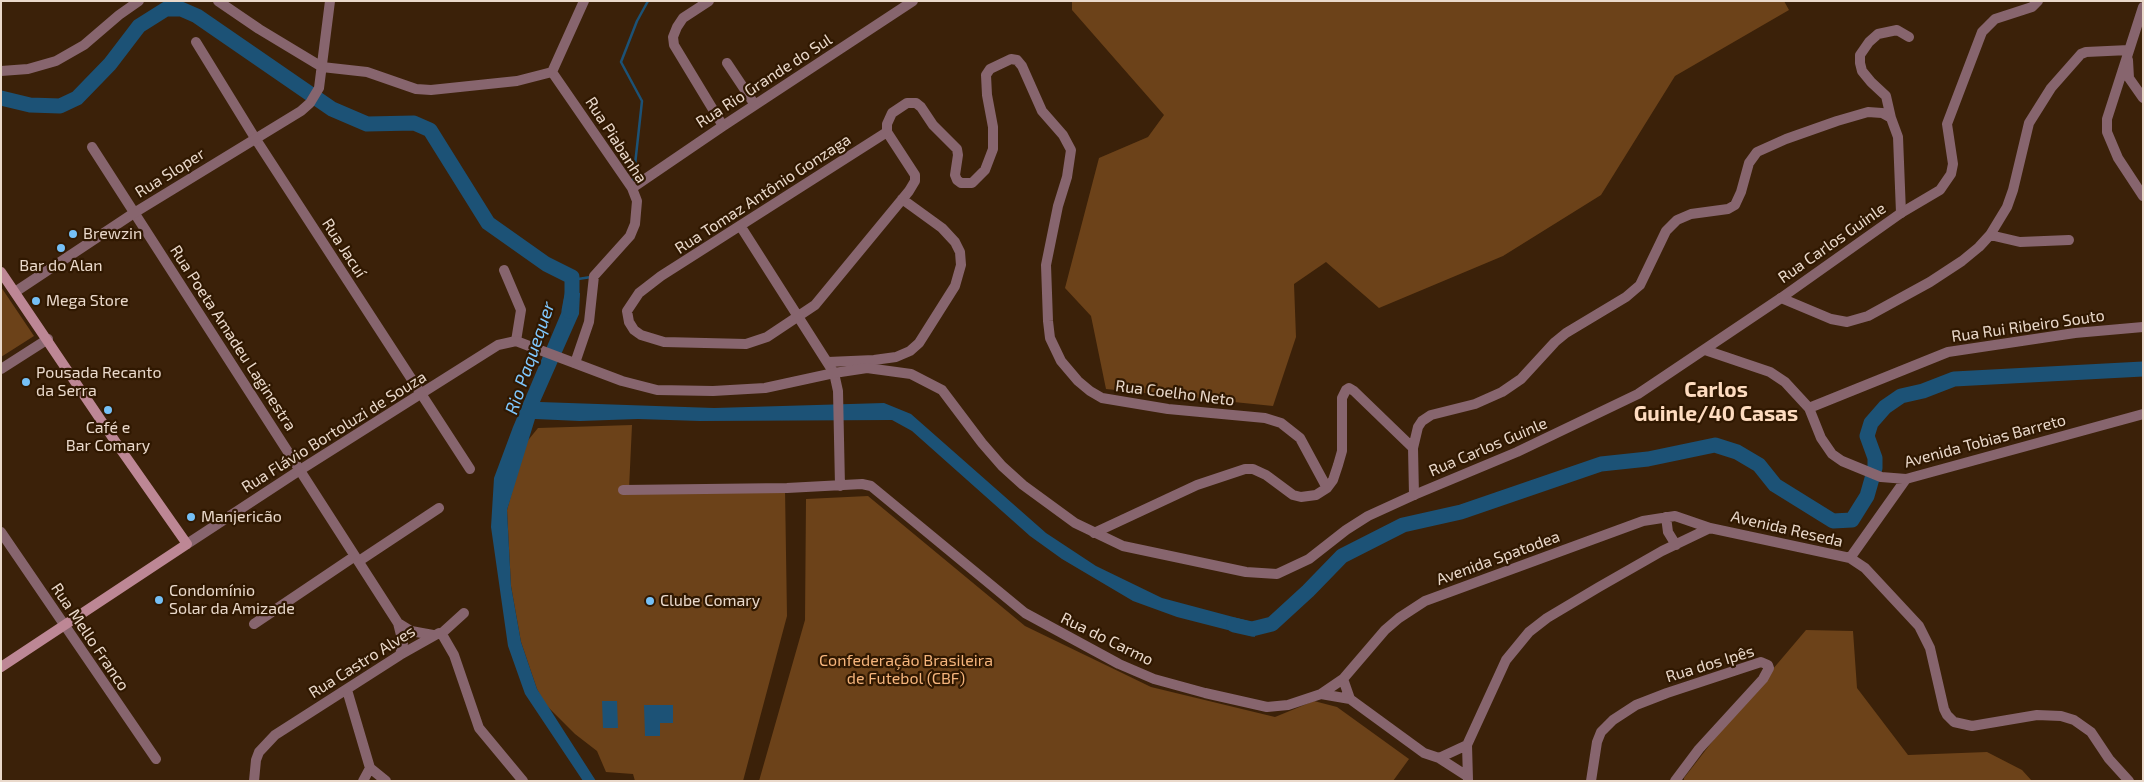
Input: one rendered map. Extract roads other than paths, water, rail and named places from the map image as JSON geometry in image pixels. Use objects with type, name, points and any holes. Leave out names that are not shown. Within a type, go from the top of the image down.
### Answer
[{"type":"main road","points":[[1,272],[48,339],[119,447],[188,544]]},
{"type":"main road","name":"Rua Flávio Bortoluzi de Souza","points":[[1,667],[188,544]]},
{"type":"street","points":[[1,71],[28,69],[56,61],[84,45],[118,15],[139,1]]},
{"type":"street","points":[[218,1],[259,29],[322,66],[354,70],[408,88],[431,90],[517,81],[552,72],[584,1]]},
{"type":"street","name":"Rua Sloper","points":[[15,292],[134,213],[301,111],[310,103],[319,88],[330,1]]},
{"type":"street","points":[[709,1],[683,18],[676,27],[673,37],[674,45],[723,126]]},
{"type":"street","name":"Rua Rio Grande do Sul","points":[[632,188],[913,1]]},
{"type":"street","name":"Rua Carlos Guinle","points":[[516,342],[538,348],[640,387],[683,392],[765,388],[867,368],[911,374],[933,384],[947,394],[982,443],[1002,466],[1055,510],[1094,534],[1123,546],[1260,574],[1277,574],[1309,559],[1346,530],[1368,516],[1518,452],[1638,394],[1781,298],[1901,213],[1940,190],[1951,174],[1953,164],[1947,124],[1982,32],[1995,19],[2032,8],[2038,1]]},
{"type":"street","points":[[2143,7],[2108,119],[2107,132],[2118,158],[2143,196]]},
{"type":"street","points":[[1901,213],[1898,137],[1886,96],[1871,82],[1862,70],[1860,55],[1869,42],[1878,34],[1897,30],[1909,37]]},
{"type":"street","name":"Rua Jacuí","points":[[196,42],[255,138],[470,469]]},
{"type":"street","points":[[1781,298],[1831,319],[1847,322],[1868,316],[1930,282],[1962,261],[1990,235],[2007,207],[2013,190],[2024,137],[2029,124],[2051,88],[2081,54],[2086,52],[2128,52]]},
{"type":"street","points":[[2128,52],[2129,78],[2143,98]]},
{"type":"street","name":"Rua Coelho Neto","points":[[888,132],[887,124],[892,113],[902,105],[916,103],[922,107],[933,125],[957,149],[955,175],[957,180],[961,183],[972,183],[985,170],[992,149],[993,127],[987,95],[986,74],[990,69],[1004,62],[1011,59],[1017,60],[1022,66],[1042,111],[1064,135],[1071,150],[1067,176],[1058,206],[1046,264],[1050,338],[1061,360],[1078,381],[1102,398],[1168,409],[1265,418],[1281,423],[1300,438],[1327,488]]},
{"type":"street","points":[[727,63],[755,105]]},
{"type":"street","name":"Rua Piabanha","points":[[552,72],[632,188],[637,201],[635,224],[624,246],[594,276],[589,322],[575,363]]},
{"type":"street","points":[[1414,495],[1413,448],[1418,427],[1427,418],[1445,410],[1475,404],[1502,392],[1521,379],[1566,333],[1626,297],[1640,284],[1666,230],[1677,220],[1691,214],[1728,210],[1735,205],[1741,192],[1749,163],[1757,152],[1786,139],[1868,112],[1882,113],[1891,118]]},
{"type":"street","name":"Rua Tomaz Antônio Gonzaga","points":[[888,132],[915,175],[913,185],[902,199],[815,305],[767,337],[754,343],[653,340],[641,335],[629,322],[627,311],[639,293],[661,276],[888,132]]},
{"type":"street","name":"Rua Poeta Amadeu Laginestra","points":[[92,146],[398,622],[403,643],[400,655]]},
{"type":"street","points":[[828,362],[874,360],[896,357],[910,351],[919,343],[955,286],[961,265],[960,252],[956,242],[942,228],[902,199]]},
{"type":"street","points":[[741,227],[834,373],[838,390],[840,486]]},
{"type":"street","points":[[1990,235],[2020,242],[2069,240]]},
{"type":"street","points":[[504,270],[521,310],[516,342]]},
{"type":"street","name":"Rua Rui Ribeiro Souto","points":[[1809,408],[1948,352],[2075,333],[2143,327]]},
{"type":"street","points":[[1,370],[48,339]]},
{"type":"street","name":"Rua Flávio Bortoluzi de Souza","points":[[188,544],[300,470],[498,345],[516,342]]},
{"type":"street","name":"Avenida Tobias Barreto","points":[[1705,350],[1770,372],[1794,390],[1809,408],[1821,438],[1829,450],[1842,461],[1881,477],[1906,479],[2143,414]]},
{"type":"street","points":[[1094,534],[1197,485],[1245,469],[1253,469],[1266,475],[1293,494],[1301,497],[1316,495],[1327,488],[1333,480],[1342,451],[1342,398],[1349,388],[1413,448]]},
{"type":"street","points":[[1850,558],[1906,479]]},
{"type":"street","name":"Rua do Carmo","points":[[623,490],[787,488],[862,484],[875,489],[1025,612],[1048,626],[1143,675],[1205,693],[1267,707],[1288,705],[1321,694]]},
{"type":"street","points":[[254,624],[439,508]]},
{"type":"street","name":"Avenida Spatodea","points":[[1321,694],[1343,679],[1385,630],[1425,601],[1643,521],[1675,516],[1710,528]]},
{"type":"street","points":[[1666,517],[1668,532],[1676,545]]},
{"type":"street","name":"Avenida Reseda","points":[[1467,778],[1467,745],[1506,660],[1529,632],[1547,618],[1676,545],[1710,528],[1850,558],[1865,568],[1919,626],[1930,648],[1944,709],[1954,722],[1972,726],[2037,714],[2061,716],[2074,720],[2091,732],[2109,759],[2129,781]]},
{"type":"street","name":"Rua Mello Franco","points":[[1,532],[156,760]]},
{"type":"street","points":[[398,622],[411,631],[437,634],[464,613]]},
{"type":"street","name":"Rua Castro Alves","points":[[254,781],[256,760],[266,744],[275,736],[400,655],[437,634],[454,655],[479,728],[523,781]]},
{"type":"street","name":"Rua dos Ipês","points":[[1592,781],[1597,742],[1601,732],[1613,720],[1636,706],[1667,693],[1761,662],[1768,665],[1768,671],[1763,679],[1699,749],[1676,781]]},
{"type":"street","points":[[1343,679],[1350,700]]},
{"type":"street","points":[[347,690],[370,768],[386,781]]},
{"type":"street","points":[[1321,694],[1350,700],[1424,754],[1439,758],[1467,778]]},
{"type":"street","points":[[1439,758],[1467,745]]},
{"type":"street","points":[[363,781],[370,768]]},
{"type":"water","points":[[565,292],[580,293],[579,314],[540,402],[714,408],[884,403],[911,414],[1046,533],[1096,566],[1162,598],[1252,622],[1255,637],[1177,617],[1133,601],[1062,559],[1030,536],[912,431],[892,420],[700,421],[638,419],[580,421],[535,419],[507,510],[511,586],[521,642],[537,689],[596,781],[583,781],[525,694],[508,646],[491,527],[494,478],[513,427],[562,311]]},
{"type":"water","points":[[602,701],[617,701],[618,728],[603,728]]},
{"type":"water","points":[[644,705],[673,705],[673,723],[660,723],[660,736],[645,736]]},
{"type":"waterway","points":[[633,183],[642,101],[621,62],[637,21],[648,1]]},
{"type":"waterway","name":"Rio Paquequer","points":[[1,98],[30,105],[60,106],[77,98],[110,64],[139,26],[166,9],[181,9],[197,16],[332,109],[367,124],[414,123],[430,130],[488,223],[546,264],[572,277],[572,295],[569,311]]},
{"type":"waterway","points":[[572,277],[578,279],[591,277]]},
{"type":"waterway","points":[[1234,625],[1252,629],[1272,624],[1342,556],[1403,525],[1461,512],[1601,464],[1648,459],[1715,445],[1737,452],[1759,465],[1775,485],[1833,521],[1852,520],[1867,496],[1875,468],[1875,458],[1867,436],[1871,423],[1885,407],[1901,396],[1923,391],[1954,379],[2143,369]]},
{"type":"place","name":"Brewzin","points":[[73,234]]},
{"type":"place","name":"Bar do Alan","points":[[61,248]]},
{"type":"place","name":"Mega Store","points":[[36,301]]},
{"type":"place","name":"Pousada Recanto da Serra","points":[[26,382]]},
{"type":"place","name":"Café e Bar Comary","points":[[108,410]]},
{"type":"place","name":"Manjericão","points":[[191,517]]},
{"type":"place","name":"Condomínio Solar da Amizade","points":[[159,600]]},
{"type":"place","name":"Clube Comary","points":[[650,601]]},
{"type":"district","name":"Carlos Guinle/40 Casas","points":[[1716,402]]},
{"type":"park label","name":"Confederação Brasileira de Futebol (CBF)","points":[[906,670]]}]
